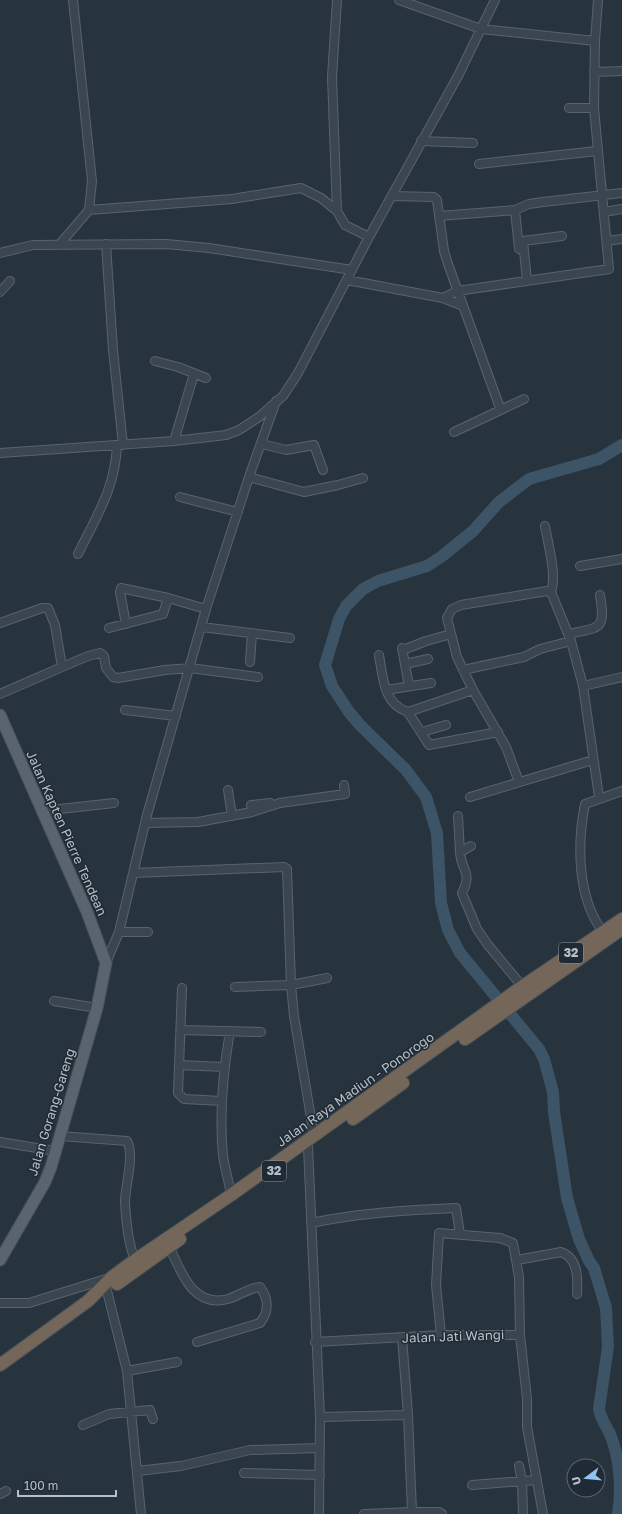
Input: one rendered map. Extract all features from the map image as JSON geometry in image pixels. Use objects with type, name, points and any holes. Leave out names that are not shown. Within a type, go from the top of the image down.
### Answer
[{"type":"highway","name":"Jalan Raya Madiun - Ponorogo","points":[[571,959],[603,932],[622,919]]},
{"type":"highway","name":"Jalan Raya Madiun - Ponorogo","points":[[0,1365],[88,1301],[107,1291],[231,1195],[314,1136],[403,1078],[458,1039],[520,986],[571,959],[622,929]]},
{"type":"highway","name":"Jalan Raya Madiun - Ponorogo","points":[[88,1301],[112,1277],[135,1260],[168,1243],[308,1147],[375,1104],[403,1078]]},
{"type":"main road","name":"Jalan Kapten Pierre Tendean","points":[[0,715],[87,912],[106,963]]},
{"type":"main road","name":"Jalan Gorang-Gareng","points":[[0,1260],[45,1182],[56,1151],[98,1008],[106,963]]},
{"type":"street","points":[[59,245],[89,210],[92,181],[73,0]]},
{"type":"street","points":[[337,0],[332,77],[337,211]]},
{"type":"street","points":[[400,0],[481,29],[595,42]]},
{"type":"street","points":[[0,453],[174,441],[226,435],[240,430],[259,417],[283,396],[298,373],[369,237],[393,196],[421,141],[465,63],[495,0]]},
{"type":"street","points":[[443,298],[457,291],[609,269],[594,108],[595,42],[598,0]]},
{"type":"street","points":[[594,72],[622,71]]},
{"type":"street","points":[[569,108],[594,108]]},
{"type":"street","points":[[421,141],[473,143]]},
{"type":"street","points":[[479,164],[597,151]]},
{"type":"street","points":[[89,210],[232,199],[302,188],[321,198],[337,211],[345,225],[369,237]]},
{"type":"street","points":[[439,216],[515,210],[529,204],[622,193]]},
{"type":"street","points":[[393,196],[434,197],[438,201],[444,252],[500,408]]},
{"type":"street","points":[[604,212],[622,209]]},
{"type":"street","points":[[515,210],[525,281]]},
{"type":"street","points":[[525,281],[523,241],[562,236]]},
{"type":"street","points":[[606,241],[622,239]]},
{"type":"street","points":[[78,554],[110,490],[120,445],[106,244]]},
{"type":"street","points":[[0,253],[34,245],[166,244],[209,248],[352,270]]},
{"type":"street","points":[[347,280],[443,298],[463,306]]},
{"type":"street","points":[[0,292],[10,281]]},
{"type":"street","points":[[154,361],[206,378]]},
{"type":"street","points":[[174,441],[194,374]]},
{"type":"street","points":[[454,432],[500,408],[524,399]]},
{"type":"street","points":[[106,963],[119,932],[145,823],[206,609],[249,477],[262,444],[276,401]]},
{"type":"street","points":[[262,444],[286,450],[314,445],[323,470]]},
{"type":"street","points":[[249,477],[304,492],[338,486],[362,478]]},
{"type":"street","points":[[180,497],[238,512]]},
{"type":"street","points":[[545,526],[553,575],[553,586],[550,592]]},
{"type":"street","points":[[580,566],[622,559]]},
{"type":"street","points":[[126,624],[120,592],[121,588],[168,598],[206,609]]},
{"type":"street","points":[[519,782],[506,747],[473,690],[457,657],[447,618],[452,609],[461,605],[547,591],[550,592]]},
{"type":"street","points":[[550,592],[570,638],[583,686],[599,797]]},
{"type":"street","points":[[463,670],[524,657],[540,649],[597,627],[601,624],[604,615],[600,595]]},
{"type":"street","points":[[109,628],[163,614],[168,598]]},
{"type":"street","points":[[0,623],[42,608],[48,608],[55,625],[62,668]]},
{"type":"street","points":[[202,627],[290,638]]},
{"type":"street","points":[[250,662],[252,634]]},
{"type":"street","points":[[409,686],[403,649],[451,634]]},
{"type":"street","points":[[0,694],[88,656],[100,653],[104,656],[106,668],[113,677],[118,678],[165,670],[190,668],[258,677]]},
{"type":"street","points":[[379,655],[386,690],[392,702],[400,709],[408,712],[429,745],[498,732]]},
{"type":"street","points":[[405,664],[428,659]]},
{"type":"street","points":[[583,686],[622,677]]},
{"type":"street","points":[[386,690],[431,683]]},
{"type":"street","points":[[408,712],[473,690]]},
{"type":"street","points":[[125,710],[176,716]]},
{"type":"street","points":[[422,732],[446,725]]},
{"type":"street","points":[[470,797],[593,760]]},
{"type":"street","points":[[145,823],[198,822],[232,816],[252,812],[251,805],[280,804],[345,794],[344,785]]},
{"type":"street","points":[[228,790],[232,816]]},
{"type":"street","points":[[603,932],[596,923],[588,902],[583,881],[582,820],[585,804],[599,797],[622,791]]},
{"type":"street","points":[[42,811],[114,803]]},
{"type":"street","points":[[458,816],[460,859],[468,881],[462,893],[468,911],[488,945],[520,986]]},
{"type":"street","points":[[460,852],[470,846]]},
{"type":"street","points":[[134,873],[286,868],[288,870],[291,985],[294,1016],[314,1136]]},
{"type":"street","points":[[119,932],[148,932]]},
{"type":"street","points":[[234,986],[291,985],[327,978]]},
{"type":"street","points":[[182,988],[178,1089],[180,1097],[184,1099],[222,1101]]},
{"type":"street","points":[[54,1001],[98,1008]]},
{"type":"street","points":[[181,1030],[261,1032]]},
{"type":"street","points":[[230,1031],[224,1067],[222,1101],[223,1157],[231,1195]]},
{"type":"street","points":[[179,1065],[224,1067]]},
{"type":"street","points":[[60,1136],[127,1141],[130,1150],[125,1202],[130,1246],[135,1260]]},
{"type":"street","points":[[0,1142],[56,1151]]},
{"type":"street","points":[[308,1147],[315,1342],[320,1417],[319,1514]]},
{"type":"street","points":[[311,1223],[345,1216],[404,1210],[456,1208],[460,1234]]},
{"type":"street","name":"Jalan Jati Wangi","points":[[315,1342],[440,1335],[520,1335],[520,1301],[517,1260],[514,1245],[510,1241],[440,1232],[436,1285],[440,1335]]},
{"type":"street","points":[[168,1243],[190,1288],[199,1295],[219,1300],[260,1287],[265,1297],[267,1309],[260,1323],[196,1342]]},
{"type":"street","points":[[517,1260],[560,1252],[567,1254],[576,1268],[577,1294]]},
{"type":"street","points":[[0,1303],[29,1304],[112,1277]]},
{"type":"street","points":[[107,1291],[127,1371],[141,1514]]},
{"type":"street","points":[[520,1335],[527,1399],[527,1426],[543,1514]]},
{"type":"street","points":[[402,1337],[408,1415],[412,1512]]},
{"type":"street","points":[[127,1371],[177,1362]]},
{"type":"street","points":[[83,1425],[104,1415],[150,1410],[153,1419]]},
{"type":"street","points":[[320,1417],[408,1415]]},
{"type":"street","points":[[137,1471],[181,1466],[250,1450],[320,1448]]},
{"type":"street","points":[[519,1466],[522,1481],[523,1514]]},
{"type":"street","points":[[244,1473],[320,1474]]},
{"type":"street","points":[[472,1485],[537,1480]]},
{"type":"street","points":[[364,1514],[412,1512],[439,1512],[442,1514]]},
{"type":"waterway","points":[[618,1514],[620,1494],[618,1463],[610,1434],[599,1409],[608,1347],[606,1308],[594,1268],[589,1261],[579,1239],[567,1198],[554,1112],[553,1092],[544,1059],[539,1049],[460,953],[448,930],[441,903],[437,833],[426,797],[406,770],[360,725],[349,712],[332,686],[325,665],[339,619],[346,606],[363,589],[378,581],[427,566],[441,557],[473,531],[499,502],[529,479],[599,459],[622,445]]}]
